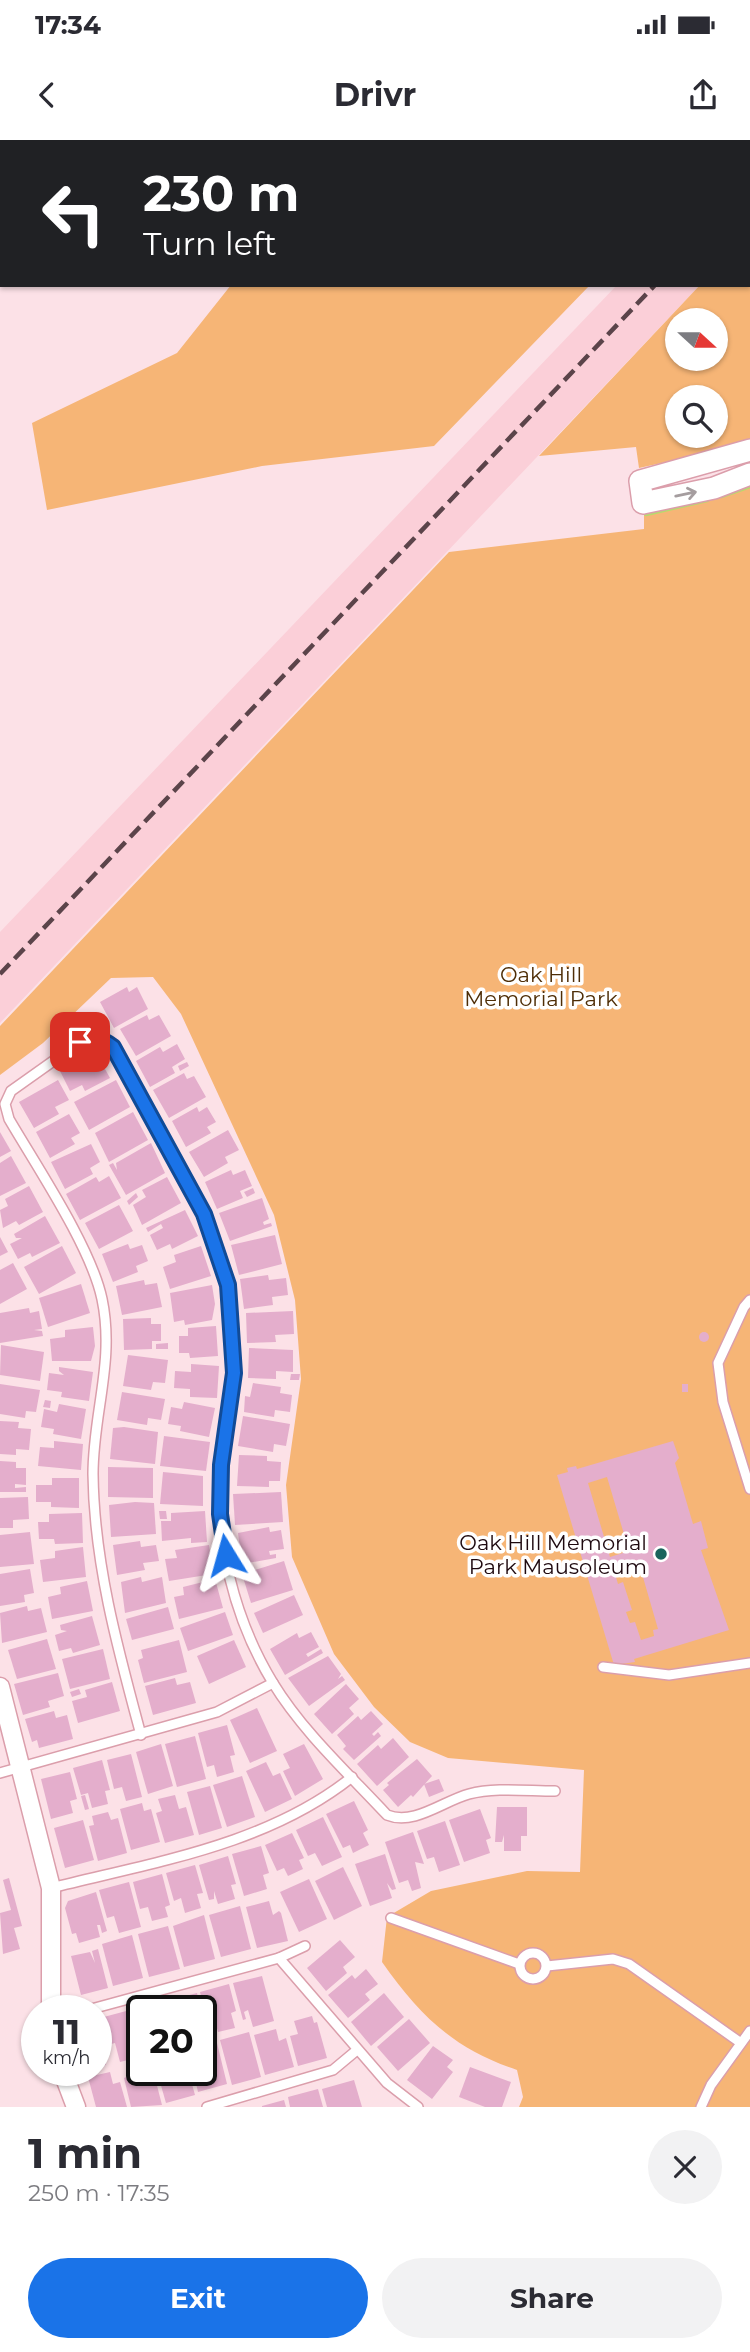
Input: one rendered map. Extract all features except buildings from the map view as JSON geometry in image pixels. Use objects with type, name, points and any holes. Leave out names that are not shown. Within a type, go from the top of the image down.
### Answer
[{"type":"street","points":[[750,450],[708,465],[640,481],[642,503],[714,488],[750,474]]},
{"type":"street","points":[[0,1687],[51,1888],[51,1995]]},
{"type":"street","points":[[68,2086],[76,2107]]},
{"type":"lane","points":[[141,1735],[110,1619],[94,1511],[93,1471],[108,1351],[102,1298],[81,1248],[9,1119],[5,1104],[11,1091],[80,1042],[92,1038],[103,1040],[113,1047],[204,1214],[228,1285],[234,1373],[221,1465],[220,1514],[233,1588],[245,1627],[273,1683],[307,1729],[387,1815],[407,1818],[469,1794],[555,1791]]},
{"type":"lane","points":[[750,1300],[744,1307],[718,1363],[723,1402],[750,1489]]},
{"type":"lane","points":[[603,1667],[669,1675],[750,1662]]},
{"type":"lane","points":[[0,1773],[217,1713],[273,1683]]},
{"type":"lane","points":[[51,1888],[247,1838],[321,1801],[352,1777]]},
{"type":"lane","points":[[391,1919],[519,1964]]},
{"type":"lane","points":[[112,2004],[279,1958],[305,1946]]},
{"type":"lane","points":[[519,1964],[530,1953],[538,1953],[547,1966]]},
{"type":"lane","points":[[279,1958],[357,2050],[387,2082],[418,2107]]},
{"type":"lane","points":[[547,1966],[613,1959],[629,1964],[741,2043]]},
{"type":"lane","points":[[519,1964],[520,1972],[532,1980],[540,1978],[547,1966]]},
{"type":"lane","points":[[701,2107],[711,2085],[750,2031]]},
{"type":"lane","points":[[207,2107],[333,2070],[357,2050]]},
{"type":"shaded area","points":[[615,287],[698,287],[678,308],[665,308],[665,322],[0,1023],[0,932]]},
{"type":"green space","points":[[229,287],[588,287],[434,446],[262,466],[47,510],[32,423],[177,353]]},
{"type":"green space","points":[[698,287],[750,287],[750,439],[728,447],[728,385],[665,385],[665,448],[724,448],[639,468],[636,447],[539,456],[665,322],[665,371],[728,371],[728,308],[678,308]]},
{"type":"green space","name":"Oak Hill Memorial Park","points":[[750,482],[750,2107],[519,2107],[523,2097],[517,2070],[475,2052],[440,2028],[410,1999],[382,1962],[387,1917],[431,1891],[527,1871],[580,1872],[584,1770],[448,1758],[410,1742],[374,1707],[334,1654],[292,1557],[286,1485],[301,1379],[295,1300],[274,1215],[181,1014],[153,977],[111,978],[43,1043],[0,1075],[0,1026],[449,552],[644,529],[644,509]]},
{"type":"waterway","points":[[722,496],[750,486]]},
{"type":"waterway","points":[[646,514],[707,500]]},
{"type":"railway","points":[[0,974],[653,287]]},
{"type":"place","name":"Oak Hill Memorial Park Mausoleum","points":[[661,1554]]},
{"type":"route","points":[[80,1042],[92,1038],[103,1040],[113,1047],[204,1214],[228,1285],[234,1373],[221,1465],[220,1514],[226,1555]]}]
